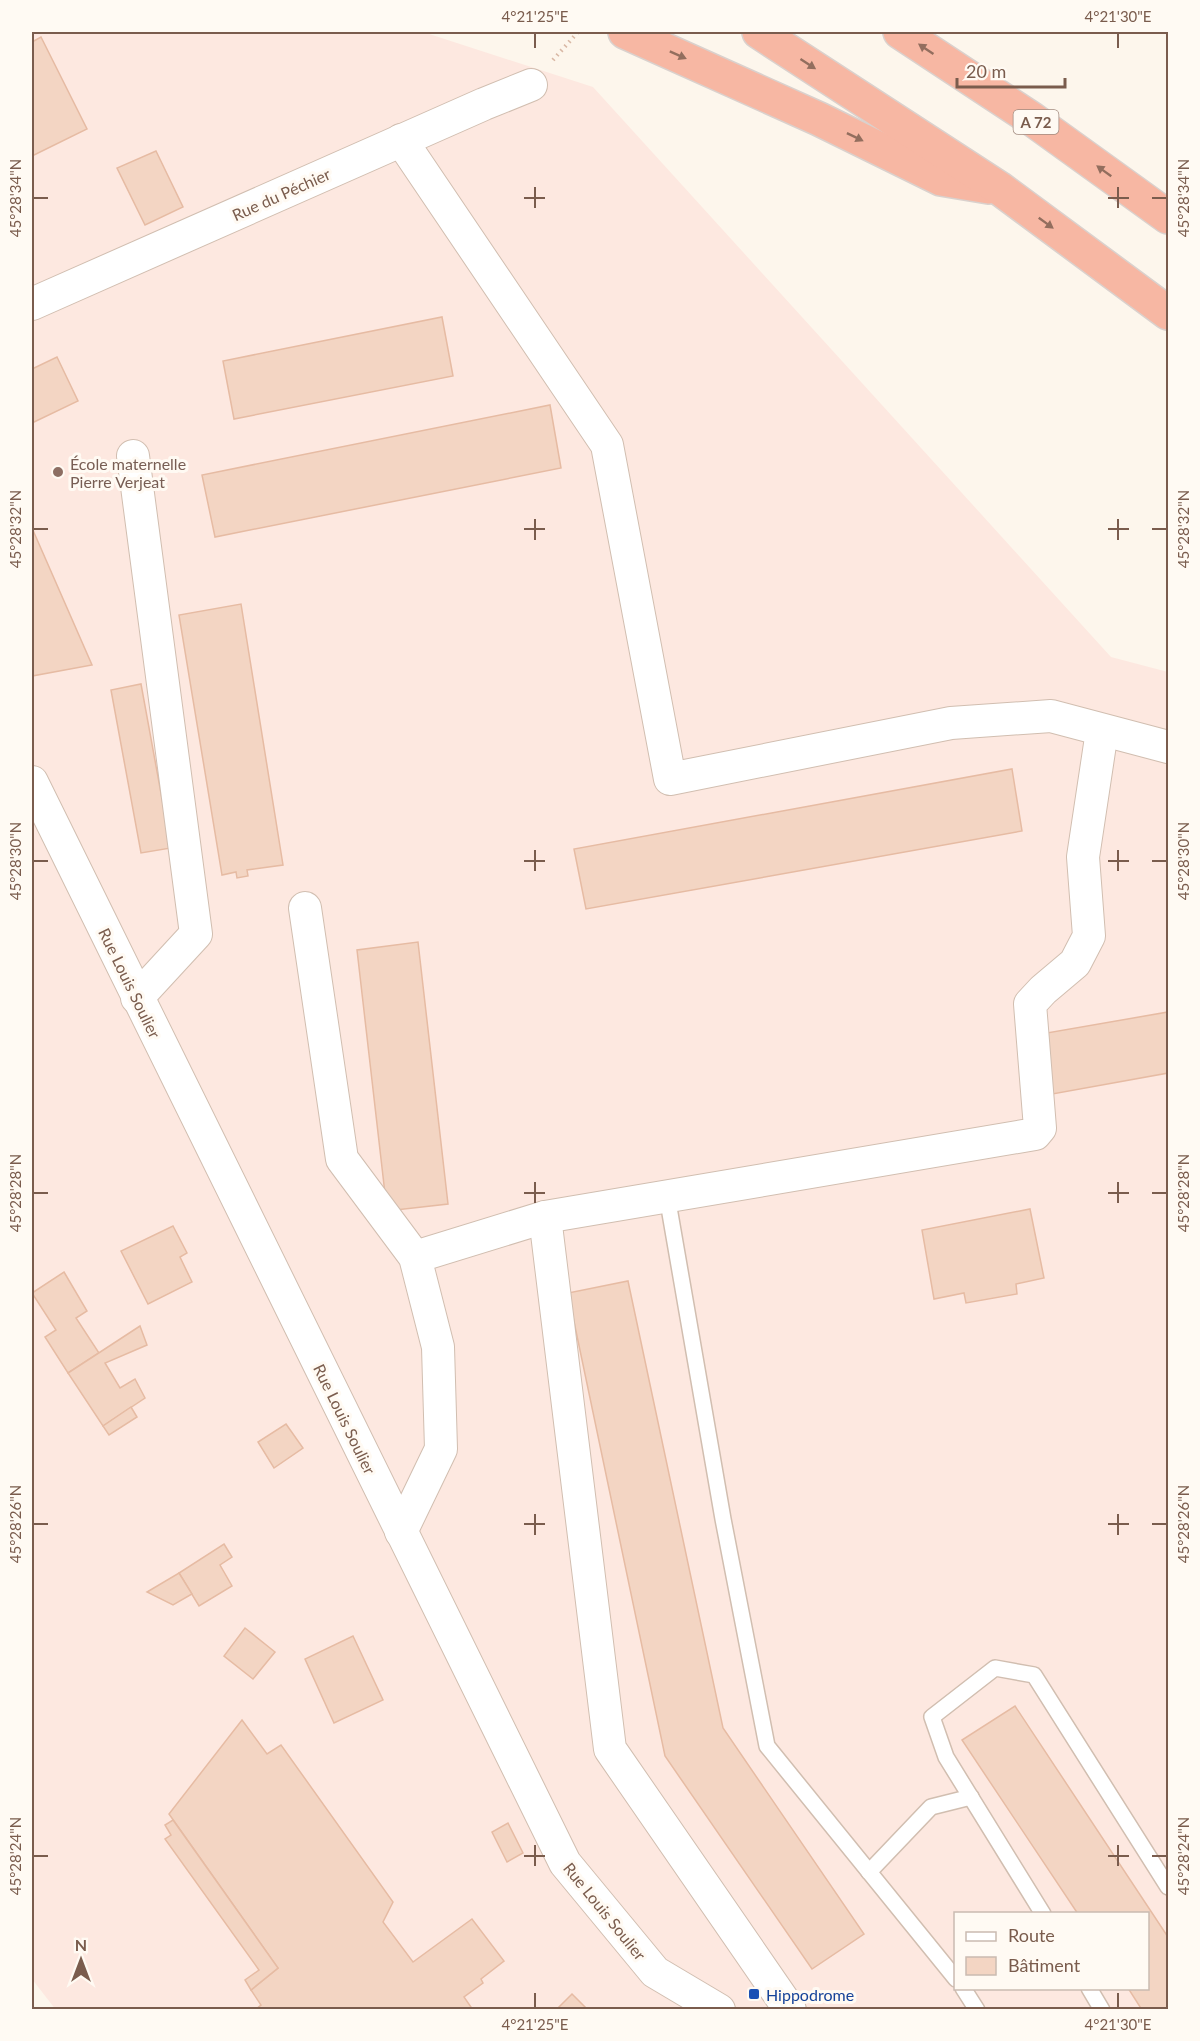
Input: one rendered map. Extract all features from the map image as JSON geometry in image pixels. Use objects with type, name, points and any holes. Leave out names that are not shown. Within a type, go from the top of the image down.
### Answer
[{"type":"highway","points":[[625,32],[819,119],[941,179],[999,188]]},
{"type":"highway","points":[[759,32],[999,188],[1168,313]]},
{"type":"highway","name":"A 72","points":[[900,32],[1032,120],[1168,217]]},
{"type":"street","name":"Rue du Péchier","points":[[32,304],[401,140],[531,85]]},
{"type":"street","points":[[401,140],[607,446],[670,779],[951,723],[1051,717],[1168,747]]},
{"type":"street","points":[[133,456],[196,934],[137,998]]},
{"type":"street","points":[[415,1257],[545,1217],[1035,1134],[1040,1128],[1030,1004],[1075,963],[1089,936],[1083,857],[1102,731]]},
{"type":"street","name":"Rue Louis Soulier","points":[[32,782],[566,1863],[654,1972],[719,2010]]},
{"type":"street","points":[[305,908],[342,1159],[415,1257],[438,1347],[441,1449],[401,1532]]},
{"type":"street","points":[[545,1217],[610,1749],[790,2010]]},
{"type":"lane","points":[[667,1197],[723,1519],[767,1746],[954,1977]]},
{"type":"lane","points":[[1042,1912],[946,1757],[932,1717],[995,1668],[1034,1675],[1168,1887]]},
{"type":"lane","points":[[869,1872],[931,1807],[971,1797]]},
{"type":"lane","points":[[964,1990],[977,2010]]},
{"type":"lane","points":[[1090,1990],[1102,2010]]},
{"type":"shaded area","points":[[32,32],[423,32],[593,87],[1111,657],[1168,672],[1168,2009],[56,2010],[32,1979]]},
{"type":"building","points":[[41,37],[87,129],[32,156],[32,42]]},
{"type":"building","points":[[156,151],[183,207],[145,225],[117,168]]},
{"type":"building","points":[[442,317],[453,376],[234,419],[223,361]]},
{"type":"building","points":[[57,357],[78,401],[32,423],[32,369]]},
{"type":"building","points":[[550,405],[561,468],[215,537],[202,475]]},
{"type":"building","points":[[32,528],[92,665],[32,676]]},
{"type":"building","points":[[241,604],[283,865],[247,870],[248,876],[237,878],[236,872],[222,875],[179,615]]},
{"type":"building","points":[[141,684],[171,848],[141,853],[111,690]]},
{"type":"building","points":[[1012,769],[1022,831],[586,909],[574,849]]},
{"type":"building","points":[[418,942],[448,1204],[387,1211],[357,950]]},
{"type":"building","points":[[1168,1012],[1168,1073],[1047,1095],[1035,1035]]},
{"type":"building","points":[[1030,1209],[1044,1278],[1016,1284],[1017,1294],[966,1303],[964,1293],[934,1299],[922,1230]]},
{"type":"building","points":[[173,1226],[187,1253],[180,1257],[192,1282],[148,1304],[121,1251]]},
{"type":"building","points":[[64,1272],[87,1311],[76,1318],[99,1353],[68,1373],[45,1337],[56,1330],[32,1293]]},
{"type":"building","points":[[628,1281],[723,1728],[864,1934],[812,1969],[665,1756],[568,1293]]},
{"type":"building","points":[[140,1326],[147,1345],[105,1363],[120,1388],[135,1379],[145,1398],[103,1426],[68,1373]]},
{"type":"building","points":[[131,1407],[137,1417],[109,1435],[103,1426]]},
{"type":"building","points":[[286,1424],[303,1448],[274,1468],[258,1442]]},
{"type":"building","points":[[224,1544],[232,1557],[220,1565],[232,1586],[199,1606],[179,1573]]},
{"type":"building","points":[[179,1573],[192,1594],[173,1605],[147,1592]]},
{"type":"building","points":[[245,1628],[275,1652],[253,1679],[224,1656]]},
{"type":"building","points":[[353,1636],[383,1700],[334,1723],[305,1659]]},
{"type":"building","points":[[1015,1706],[1168,1937],[1168,2010],[1142,2010],[1129,1990],[1149,1990],[1149,1912],[1077,1912],[962,1740]]},
{"type":"building","points":[[242,1720],[267,1754],[281,1745],[393,1902],[383,1922],[413,1962],[472,1919],[504,1961],[481,1979],[483,1983],[464,1997],[473,2010],[255,2010],[261,2005],[251,1990],[278,1968],[169,1814]]},
{"type":"building","points":[[173,1820],[278,1968],[251,1990],[245,1980],[259,1970],[165,1839],[171,1835],[165,1825]]},
{"type":"building","points":[[508,1823],[523,1853],[507,1862],[492,1832]]},
{"type":"building","points":[[572,1994],[588,2010],[556,2010]]},
{"type":"place","name":"École maternelle Pierre Verjeat","points":[[58,472]]},
{"type":"place","name":"Hippodrome","points":[[754,1994]]}]
